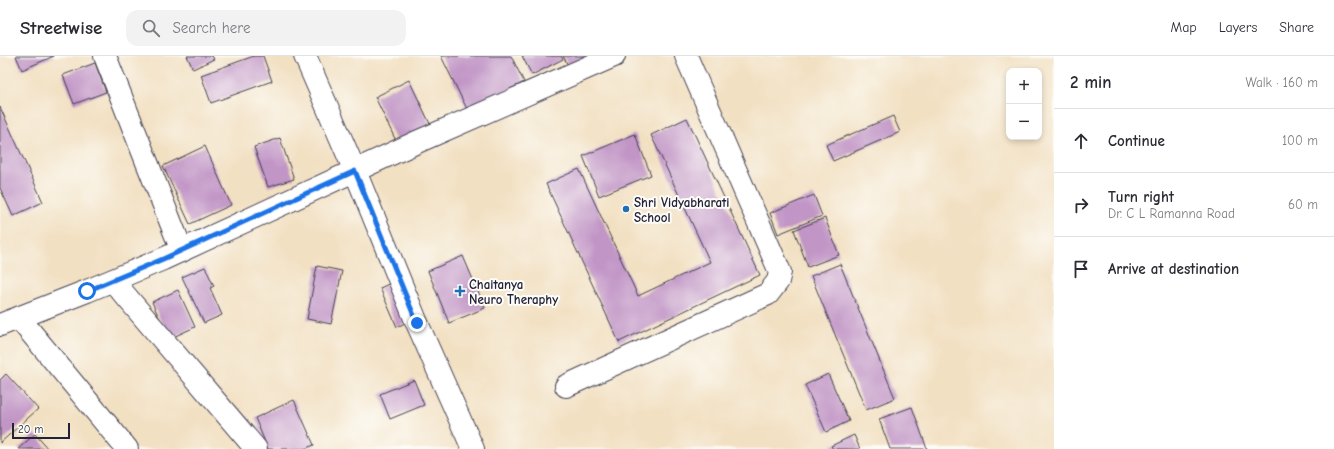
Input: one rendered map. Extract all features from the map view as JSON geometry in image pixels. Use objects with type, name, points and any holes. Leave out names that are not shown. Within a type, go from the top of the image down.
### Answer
[{"type":"street","points":[[105,56],[182,251]]},
{"type":"street","points":[[304,56],[355,171],[417,323],[473,449]]},
{"type":"street","points":[[127,449],[10,321],[112,281],[182,251],[417,142],[614,56]]},
{"type":"street","points":[[566,386],[768,294],[778,281],[780,272],[686,56]]},
{"type":"street","points":[[112,281],[256,449]]},
{"type":"building","points":[[16,56],[54,56],[22,70]]},
{"type":"building","points":[[187,56],[212,56],[214,59],[193,69]]},
{"type":"building","points":[[254,56],[263,56],[272,81],[211,103],[201,75]]},
{"type":"building","points":[[441,56],[511,56],[524,82],[468,111]]},
{"type":"building","points":[[522,56],[561,56],[563,59],[532,75]]},
{"type":"building","points":[[563,56],[589,56],[569,67]]},
{"type":"building","points":[[95,63],[106,92],[74,104],[63,75]]},
{"type":"building","points":[[409,80],[431,126],[397,143],[375,97]]},
{"type":"building","points":[[0,107],[43,202],[13,216],[0,188]]},
{"type":"building","points":[[893,116],[900,132],[833,161],[826,145]]},
{"type":"building","points":[[687,118],[760,275],[619,342],[546,184],[579,169],[638,296],[710,262],[651,135]]},
{"type":"building","points":[[635,134],[651,175],[599,196],[583,156]]},
{"type":"building","points":[[280,138],[294,179],[268,187],[254,147]]},
{"type":"building","points":[[205,146],[231,205],[190,224],[163,166]]},
{"type":"building","points":[[814,195],[822,216],[778,234],[770,213]]},
{"type":"building","points":[[825,218],[839,255],[808,267],[794,230]]},
{"type":"building","points":[[463,256],[485,308],[449,323],[428,271]]},
{"type":"building","points":[[840,264],[895,398],[866,410],[811,276]]},
{"type":"building","points":[[317,266],[342,271],[331,324],[307,319]]},
{"type":"building","points":[[205,267],[214,286],[210,288],[222,315],[204,323],[182,277]]},
{"type":"building","points":[[393,282],[409,321],[397,327],[380,288]]},
{"type":"building","points":[[178,290],[195,327],[169,339],[152,302]]},
{"type":"building","points":[[6,374],[38,409],[0,443],[0,380]]},
{"type":"building","points":[[828,374],[849,421],[826,432],[805,385]]},
{"type":"building","points":[[414,380],[424,405],[390,419],[380,394]]},
{"type":"building","points":[[294,400],[314,445],[304,449],[268,449],[255,418]]},
{"type":"building","points":[[912,407],[927,449],[890,449],[879,419]]},
{"type":"building","points":[[35,434],[48,449],[18,449]]},
{"type":"building","points":[[854,435],[860,449],[833,449],[831,446]]},
{"type":"place","name":"Shri Vidyabharati School","points":[[626,209]]},
{"type":"place","name":"Chaitanya Neuro Theraphy","points":[[460,291]]},
{"type":"route","points":[[87,291],[163,259],[355,171],[417,323]]}]
